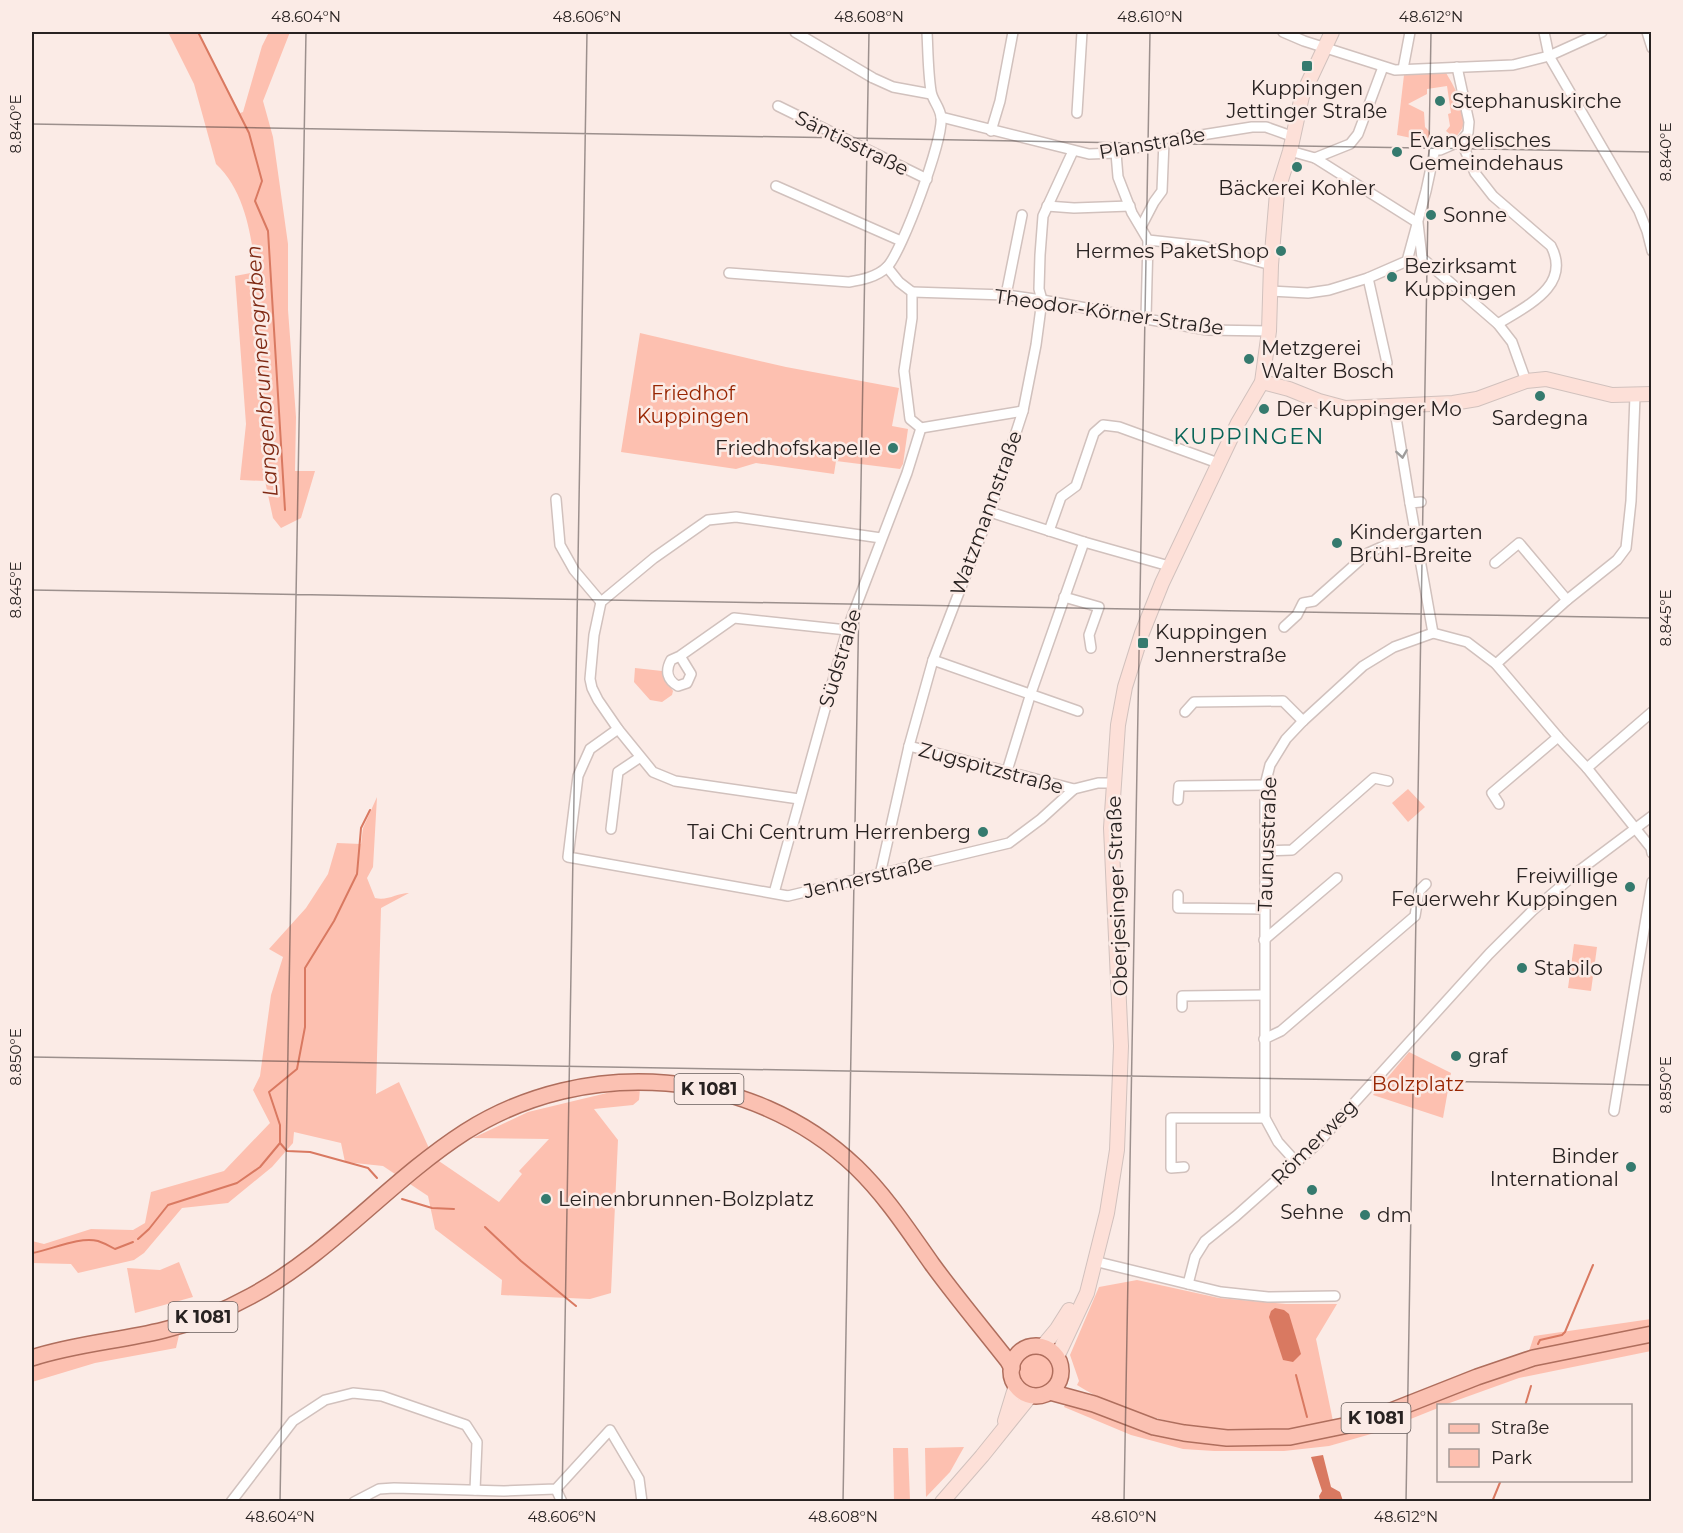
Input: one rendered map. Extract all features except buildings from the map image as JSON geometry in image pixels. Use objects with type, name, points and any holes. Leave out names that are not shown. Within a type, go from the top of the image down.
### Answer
[{"type":"main road","points":[[1332,32],[1302,96],[1292,144],[1277,193],[1270,265],[1269,331],[1262,382],[1345,408],[1451,403],[1477,399],[1526,381],[1546,379],[1603,394],[1635,396],[1652,394]]},
{"type":"main road","name":"Oberjesinger Straße","points":[[1093,1265],[1115,1172],[1121,1100],[1119,987],[1111,847],[1118,725],[1125,687],[1142,633],[1169,566],[1238,423],[1262,382]]},
{"type":"main road","name":"K 1081","points":[[32,1358],[70,1347],[164,1330],[225,1309],[285,1275],[438,1151],[467,1131],[506,1110],[543,1096],[582,1086],[627,1081],[658,1082],[704,1088],[734,1095],[807,1129],[844,1156],[878,1191],[1012,1368]]},
{"type":"main road","points":[[1042,1347],[1064,1319],[1093,1265]]},
{"type":"main road","points":[[1057,1357],[1068,1329],[1087,1293],[1093,1265]]},
{"type":"main road","name":"K 1081","points":[[976,1319],[1009,1345],[1024,1350]]},
{"type":"main road","name":"K 1081","points":[[1050,1392],[1094,1404],[1154,1427],[1184,1433],[1243,1439],[1305,1435],[1347,1427],[1377,1418],[1477,1377],[1533,1358],[1652,1334]]},
{"type":"main road","points":[[1032,1346],[1042,1347],[1050,1350],[1057,1357],[1060,1364],[1060,1376],[1057,1385],[1050,1392],[1031,1395],[1023,1392],[1016,1385],[1012,1377],[1012,1368],[1015,1359],[1024,1350],[1032,1346]]},
{"type":"main road","name":"K 1081","points":[[1060,1376],[1094,1404]]},
{"type":"main road","points":[[1002,1429],[1016,1385]]},
{"type":"main road","points":[[942,1502],[1031,1395]]},
{"type":"street","points":[[795,32],[873,78],[893,87],[931,94]]},
{"type":"street","points":[[729,273],[849,282],[867,278],[887,267],[901,241],[927,179],[941,117],[931,94],[927,32]]},
{"type":"street","points":[[991,130],[1000,101],[1012,32]]},
{"type":"street","points":[[1077,113],[1082,32]]},
{"type":"street","points":[[1283,32],[1304,42],[1395,70],[1513,65],[1550,56],[1602,32]]},
{"type":"street","points":[[1403,69],[1410,32]]},
{"type":"street","points":[[1544,32],[1550,56],[1639,211],[1652,251]]},
{"type":"street","points":[[1647,32],[1652,48]]},
{"type":"street","points":[[1315,158],[1350,144],[1358,134],[1383,67]]},
{"type":"street","points":[[1407,261],[1435,149],[1440,150],[1461,141],[1468,133],[1469,122],[1457,67]]},
{"type":"street","name":"Säntisstraße","points":[[778,106],[927,179]]},
{"type":"street","name":"Planstraße","points":[[941,117],[1089,154],[1116,153],[1164,141],[1252,127],[1266,128],[1418,223]]},
{"type":"street","points":[[1141,227],[1162,191],[1164,141]]},
{"type":"street","points":[[1461,141],[1475,173],[1493,196],[1551,246],[1557,257],[1557,270],[1545,293],[1498,324]]},
{"type":"street","name":"Watzmannstraße","points":[[880,875],[909,746],[933,660],[990,512],[1023,411],[1042,300],[1039,289],[1040,233],[1047,206],[1073,151]]},
{"type":"street","points":[[1116,153],[1118,177],[1148,240],[1146,318]]},
{"type":"street","points":[[776,186],[901,241]]},
{"type":"street","points":[[1047,206],[1074,208],[1130,206]]},
{"type":"street","points":[[1006,295],[1022,215]]},
{"type":"street","points":[[1418,223],[1422,258],[1498,324],[1512,342],[1526,381]]},
{"type":"street","points":[[1148,240],[1203,246],[1270,265]]},
{"type":"street","points":[[1269,291],[1308,293],[1329,290],[1368,278],[1407,261],[1422,258]]},
{"type":"street","points":[[887,267],[899,282],[912,292],[912,318],[905,378],[910,419],[921,428],[1023,411]]},
{"type":"street","points":[[1368,278],[1387,363]]},
{"type":"street","name":"Theodor-Körner-Straße","points":[[912,292],[1006,295],[1208,330],[1269,331]]},
{"type":"street","points":[[1496,664],[1567,600],[1617,560],[1626,548],[1631,501],[1635,396]]},
{"type":"street","points":[[1394,405],[1433,633],[1467,642],[1496,664],[1587,768],[1651,848],[1652,853]]},
{"type":"street","points":[[1049,531],[1061,497],[1076,486],[1094,433],[1103,425],[1119,427],[1218,463]]},
{"type":"street","name":"Südstraße","points":[[774,893],[847,630],[907,473],[921,428]]},
{"type":"street","points":[[556,499],[560,545],[574,570],[601,602]]},
{"type":"street","points":[[1410,503],[1421,502]]},
{"type":"street","points":[[990,512],[1169,566]]},
{"type":"street","points":[[799,799],[675,781],[652,772],[639,758],[598,700],[590,678],[594,635],[601,602],[654,558],[708,520],[736,517],[881,538]]},
{"type":"street","points":[[1284,627],[1298,615],[1303,603],[1314,602],[1368,553],[1386,545],[1418,539]]},
{"type":"street","points":[[1007,771],[1031,693],[1084,542]]},
{"type":"street","points":[[1495,563],[1520,543],[1567,600]]},
{"type":"street","points":[[1064,597],[1099,607],[1089,635],[1091,648]]},
{"type":"street","points":[[680,657],[734,618],[847,630]]},
{"type":"street","name":"Taunusstraße","points":[[1297,1163],[1278,1142],[1265,1118],[1264,852],[1265,785],[1270,765],[1286,740],[1303,721],[1363,666],[1394,647],[1433,633]]},
{"type":"street","points":[[933,660],[1078,711]]},
{"type":"street","points":[[1185,712],[1194,702],[1283,701],[1303,721]]},
{"type":"street","points":[[1587,768],[1652,712]]},
{"type":"street","name":"Jennerstraße","points":[[618,729],[590,749],[579,776],[568,857],[788,896],[1009,843],[1041,819],[1074,789]]},
{"type":"street","points":[[1499,804],[1492,793],[1558,737]]},
{"type":"street","name":"Zugspitzstraße","points":[[909,746],[1074,789]]},
{"type":"street","points":[[611,830],[618,772],[639,758]]},
{"type":"street","points":[[1264,852],[1292,850],[1374,778],[1388,781]]},
{"type":"street","points":[[1074,789],[1098,783],[1113,783]]},
{"type":"street","points":[[1178,800],[1179,786],[1265,785]]},
{"type":"street","name":"Römerweg","points":[[1188,1284],[1195,1257],[1205,1241],[1317,1144],[1532,911],[1580,870],[1652,816]]},
{"type":"street","points":[[1264,940],[1337,878]]},
{"type":"street","points":[[1614,1111],[1652,882]]},
{"type":"street","points":[[1264,1039],[1281,1031],[1415,916],[1419,891],[1426,884]]},
{"type":"street","points":[[1178,895],[1178,908],[1264,909]]},
{"type":"street","points":[[1182,1007],[1182,996],[1264,995]]},
{"type":"street","points":[[1184,1167],[1171,1168],[1171,1118],[1265,1118]]},
{"type":"street","points":[[1093,1265],[1221,1292],[1268,1298],[1335,1296]]},
{"type":"street","points":[[231,1502],[293,1421],[325,1400],[353,1393],[382,1396],[466,1425],[477,1442],[475,1490]]},
{"type":"street","points":[[354,1502],[379,1489],[394,1488],[504,1491],[556,1489],[610,1430],[620,1443],[639,1479],[642,1502]]},
{"type":"street","points":[[556,1489],[562,1502]]},
{"type":"street","points":[[504,1491],[504,1502]]},
{"type":"green space","points":[[168,32],[198,32],[240,113],[243,112],[262,46],[269,32],[290,32],[263,101],[273,137],[288,244],[288,310],[296,417],[295,471],[315,471],[301,518],[281,528],[273,518],[265,481],[240,480],[246,424],[235,276],[256,272],[249,228],[234,187],[216,164],[194,84]]},
{"type":"green space","points":[[1445,71],[1459,97],[1463,112],[1463,126],[1460,132],[1455,138],[1446,131],[1450,126],[1448,114],[1451,113],[1447,86],[1427,89],[1427,94],[1408,104],[1424,112],[1425,127],[1430,132],[1430,142],[1397,135],[1404,75]]},
{"type":"green space","name":"Friedhof Kuppingen","points":[[640,333],[786,367],[899,388],[892,426],[908,429],[903,464],[900,469],[836,461],[834,474],[756,463],[736,469],[621,452]]},
{"type":"green space","points":[[635,668],[662,671],[673,691],[672,695],[662,702],[650,700],[634,682]]},
{"type":"green space","points":[[1408,789],[1425,807],[1408,822],[1392,803]]},
{"type":"green space","points":[[377,797],[373,867],[367,878],[375,898],[409,893],[381,908],[376,1094],[399,1082],[433,1157],[499,1202],[522,1174],[519,1171],[549,1139],[473,1138],[528,1112],[611,1092],[640,1089],[639,1100],[633,1105],[594,1109],[618,1140],[611,1293],[590,1299],[501,1295],[502,1280],[435,1229],[428,1196],[383,1166],[345,1162],[341,1143],[294,1132],[293,1143],[272,1167],[228,1203],[182,1208],[144,1253],[134,1260],[78,1273],[71,1264],[32,1263],[32,1241],[44,1244],[91,1229],[133,1230],[145,1223],[151,1192],[224,1171],[270,1123],[253,1090],[260,1076],[271,995],[283,957],[269,949],[306,908],[328,874],[337,843],[361,844],[363,828]]},
{"type":"green space","points":[[1574,944],[1597,947],[1591,991],[1568,988]]},
{"type":"green space","name":"Bolzplatz","points":[[1409,1052],[1451,1073],[1443,1118],[1373,1095]]},
{"type":"green space","points":[[179,1262],[193,1297],[135,1313],[127,1268],[160,1270]]},
{"type":"green space","points":[[1137,1280],[1219,1298],[1286,1304],[1337,1304],[1316,1339],[1333,1421],[1318,1426],[1275,1431],[1216,1429],[1186,1425],[1127,1409],[1077,1385],[1079,1381],[1070,1355],[1099,1287]]},
{"type":"green space","points":[[1651,1319],[1651,1329],[1528,1354],[1534,1336]]},
{"type":"green space","points":[[179,1335],[176,1348],[95,1363],[32,1382],[32,1365],[62,1356]]},
{"type":"green space","points":[[1651,1341],[1651,1351],[1519,1378],[1447,1404],[1437,1404],[1437,1408],[1378,1432],[1329,1446],[1284,1451],[1183,1449],[1131,1435],[1064,1407],[1067,1401],[1137,1429],[1186,1441],[1273,1445],[1526,1366]]},
{"type":"green space","points":[[1036,1351],[1044,1352],[1050,1357],[1055,1363],[1055,1379],[1050,1385],[1044,1390],[1036,1391],[1028,1390],[1022,1385],[1017,1379],[1016,1371],[1017,1363],[1022,1357],[1028,1352]]},
{"type":"green space","points":[[964,1447],[950,1472],[926,1497],[925,1448]]},
{"type":"green space","points":[[893,1448],[908,1448],[910,1501],[894,1501]]},
{"type":"shaded area","points":[[1275,1308],[1289,1314],[1301,1354],[1293,1362],[1283,1360],[1269,1317]]},
{"type":"shaded area","points":[[1323,1455],[1331,1487],[1340,1492],[1343,1501],[1320,1501],[1319,1496],[1322,1491],[1311,1457]]},
{"type":"waterway","name":"Langenbrunnengraben","points":[[198,32],[249,133],[262,181],[255,201],[268,231],[285,510]]},
{"type":"waterway","name":"Langenbrunnengraben","points":[[138,1239],[168,1205],[237,1183],[260,1167],[280,1143],[280,1125],[269,1092],[297,1069],[305,1027],[305,968],[334,921],[357,874],[361,828],[370,810]]},
{"type":"waterway","points":[[280,1143],[287,1151],[310,1152],[368,1168],[377,1178]]},
{"type":"waterway","points":[[402,1199],[432,1208],[454,1209]]},
{"type":"waterway","points":[[485,1227],[521,1261],[576,1306]]},
{"type":"waterway","name":"Langenbrunnengraben","points":[[32,1253],[82,1240],[98,1241],[115,1249],[133,1242]]},
{"type":"waterway","points":[[1538,1344],[1540,1340],[1562,1335],[1565,1332],[1593,1265]]},
{"type":"waterway","points":[[1296,1375],[1307,1417]]},
{"type":"waterway","points":[[1526,1404],[1531,1386]]},
{"type":"waterway","points":[[1492,1502],[1500,1482]]},
{"type":"place","name":"Kuppingen Jettinger Straße","points":[[1307,66]]},
{"type":"place","name":"Stephanuskirche","points":[[1440,101]]},
{"type":"place","name":"Evangelisches Gemeindehaus","points":[[1397,152]]},
{"type":"place","name":"Bäckerei Kohler","points":[[1297,167]]},
{"type":"place","name":"Sonne","points":[[1431,215]]},
{"type":"place","name":"Hermes PaketShop","points":[[1281,251]]},
{"type":"place","name":"Bezirksamt Kuppingen","points":[[1392,277]]},
{"type":"place","name":"Metzgerei Walter Bosch","points":[[1249,359]]},
{"type":"place","name":"Sardegna","points":[[1540,396]]},
{"type":"place","name":"Der Kuppinger Mo","points":[[1264,409]]},
{"type":"place","name":"Friedhofskapelle","points":[[893,448]]},
{"type":"place","name":"Kindergarten Brühl-Breite","points":[[1337,543]]},
{"type":"place","name":"Kuppingen Jennerstraße","points":[[1143,643]]},
{"type":"place","name":"Tai Chi Centrum Herrenberg","points":[[983,832]]},
{"type":"place","name":"Freiwillige Feuerwehr Kuppingen","points":[[1630,887]]},
{"type":"place","name":"Stabilo","points":[[1522,968]]},
{"type":"place","name":"graf","points":[[1456,1056]]},
{"type":"place","name":"Binder International","points":[[1631,1167]]},
{"type":"place","name":"Sehne","points":[[1312,1190]]},
{"type":"place","name":"Leinenbrunnen-Bolzplatz","points":[[546,1199]]},
{"type":"place","name":"dm","points":[[1365,1215]]},
{"type":"district","name":"KUPPINGEN","points":[[1249,436]]}]
